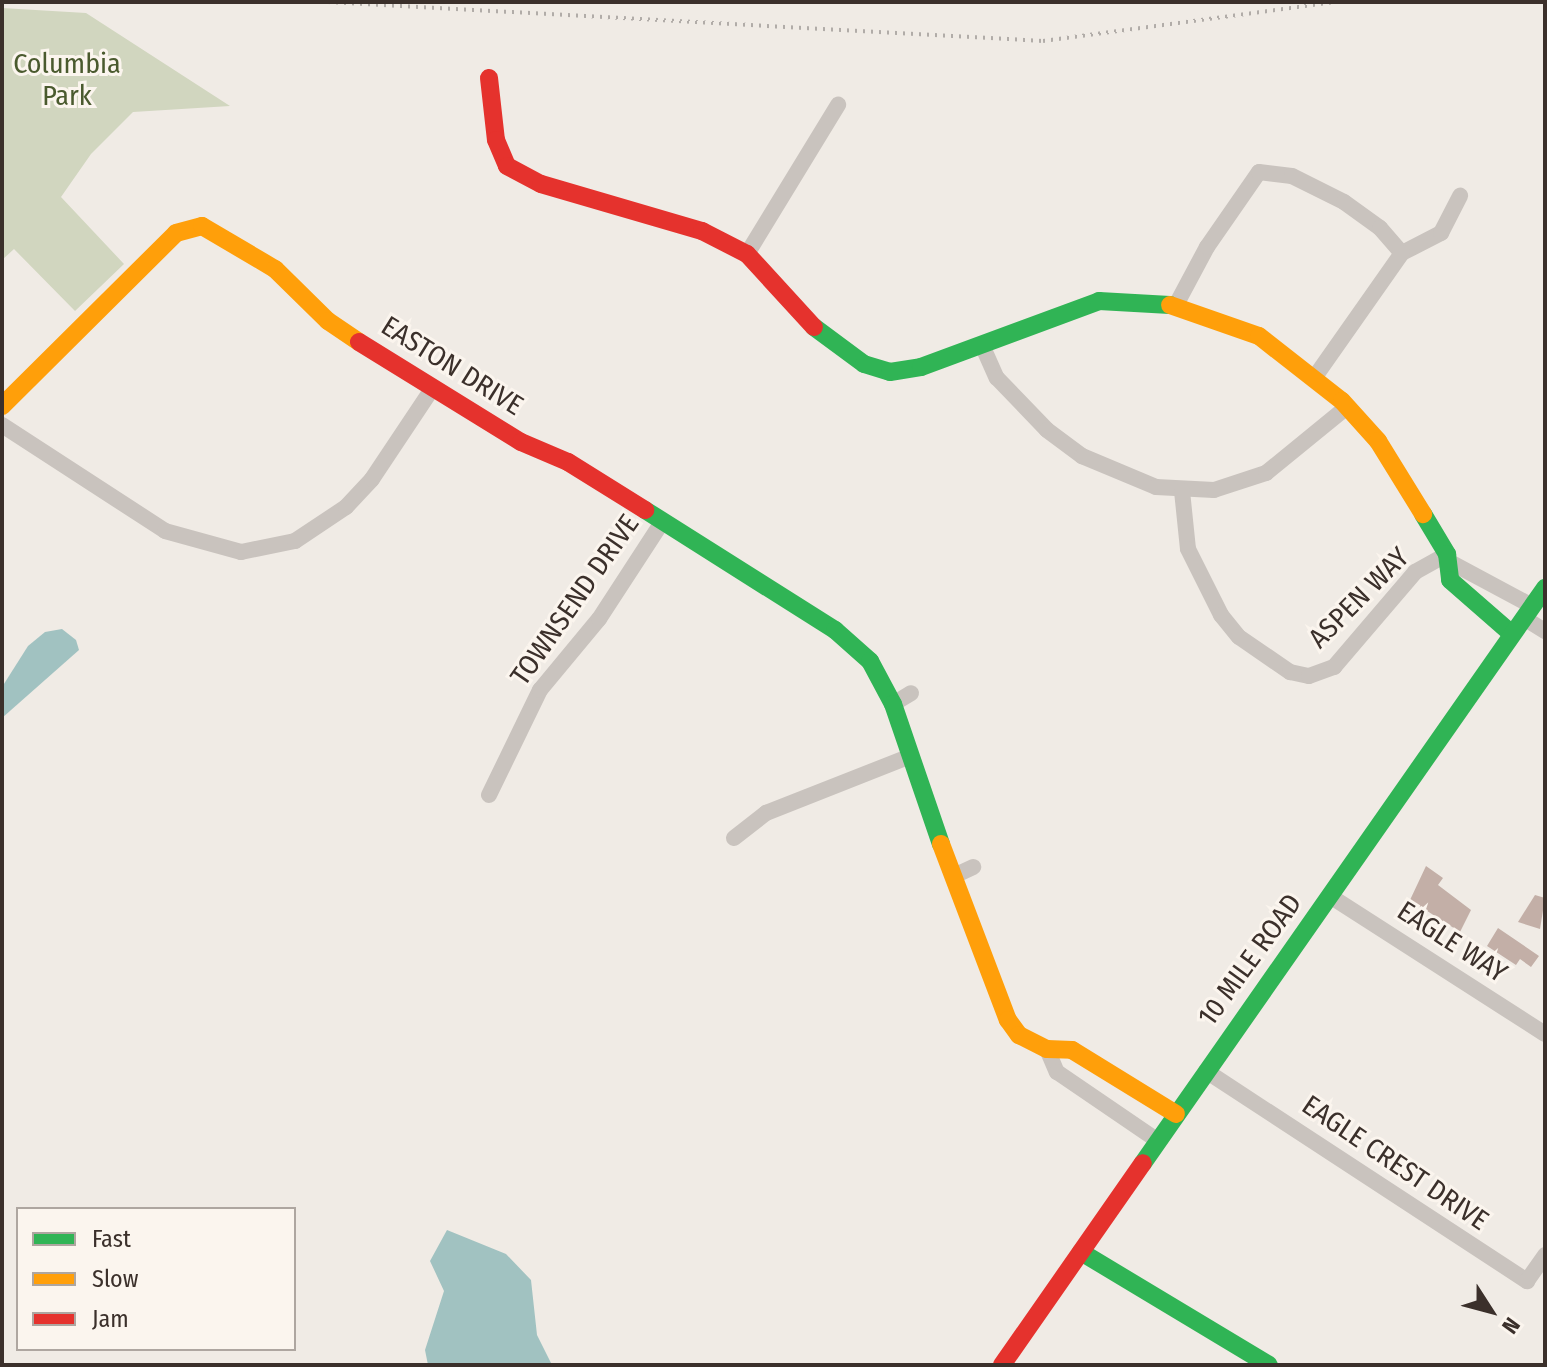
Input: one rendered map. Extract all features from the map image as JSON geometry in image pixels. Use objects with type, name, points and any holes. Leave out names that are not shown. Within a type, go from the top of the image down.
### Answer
[{"type":"street","points":[[489,78],[496,140],[507,166],[541,184],[702,231],[747,254],[820,334],[864,364],[890,372],[921,367],[1099,301],[1176,305],[1259,336],[1347,407],[1378,441],[1448,558],[1528,612],[1545,631]]},
{"type":"street","points":[[747,254],[838,105]]},
{"type":"street","points":[[1176,305],[1207,247],[1259,172],[1292,176],[1344,202],[1380,228],[1402,253]]},
{"type":"street","points":[[1314,378],[1402,253],[1441,233],[1460,196]]},
{"type":"street","name":"EASTON DRIVE","points":[[2,406],[176,233],[202,226],[275,269],[328,321],[432,389],[521,442],[568,462],[663,521],[835,630],[870,661],[893,704],[908,757],[965,871],[1001,1007],[1019,1035],[1047,1049],[1072,1050],[1176,1114]]},
{"type":"street","points":[[982,345],[997,378],[1015,398],[1082,456],[1156,487],[1182,491],[1214,490],[1266,473],[1347,407]]},
{"type":"street","points":[[2,425],[165,531],[241,552],[295,541],[346,507],[372,479],[432,389]]},
{"type":"street","name":"ASPEN WAY","points":[[1182,491],[1188,549],[1221,615],[1251,647],[1290,672],[1309,676],[1334,667],[1415,572],[1448,558]]},
{"type":"street","name":"TOWNSEND DRIVE","points":[[489,795],[540,690],[599,619],[663,521]]},
{"type":"street","points":[[1448,558],[1450,580],[1512,634]]},
{"type":"street","name":"10 MILE ROAD","points":[[1002,1365],[1545,588]]},
{"type":"street","points":[[893,704],[911,693]]},
{"type":"street","points":[[734,838],[766,813],[908,757]]},
{"type":"street","name":"EAGLE WAY","points":[[1330,896],[1543,1027]]},
{"type":"street","name":"EASTON DRIVE","points":[[1047,1049],[1057,1072],[1158,1141]]},
{"type":"street","name":"EAGLE CREST DRIVE","points":[[1206,1071],[1527,1281],[1545,1255]]},
{"type":"street","points":[[1081,1252],[1269,1365]]},
{"type":"green space","name":"Columbia Park","points":[[2,8],[86,13],[230,106],[133,112],[91,154],[61,197],[124,264],[75,311],[14,249],[2,260]]},
{"type":"water","points":[[62,629],[76,640],[79,650],[2,718],[2,687],[28,646],[45,632]]},
{"type":"water","points":[[447,1230],[506,1254],[531,1280],[537,1335],[552,1365],[428,1365],[425,1350],[444,1291],[430,1261]]},
{"type":"building","points":[[1426,866],[1443,878],[1438,885],[1471,910],[1460,932],[1410,900]]},
{"type":"building","points":[[1535,895],[1545,898],[1540,929],[1518,922]]},
{"type":"building","points":[[1498,928],[1539,956],[1531,967],[1520,959],[1516,965],[1487,946]]},
{"type":"railway","points":[[328,2],[1043,41],[1334,2]]},
{"type":"traffic: fast","points":[[814,327],[864,364],[890,372],[921,367],[1099,301],[1170,305]]},
{"type":"traffic: fast","points":[[645,510],[835,630],[870,661],[893,704],[941,844]]},
{"type":"traffic: fast","points":[[1423,514],[1447,554],[1450,580],[1512,634]]},
{"type":"traffic: fast","points":[[1143,1163],[1545,588]]},
{"type":"traffic: fast","points":[[1081,1252],[1269,1365]]},
{"type":"traffic: slow","points":[[2,406],[176,233],[202,226],[275,269],[328,321],[359,342]]},
{"type":"traffic: slow","points":[[1170,305],[1259,336],[1342,401],[1378,441],[1423,514]]},
{"type":"traffic: slow","points":[[941,844],[1008,1020],[1019,1035],[1047,1049],[1072,1050],[1176,1114]]},
{"type":"traffic: jam","points":[[489,78],[496,140],[507,166],[541,184],[702,231],[747,254],[814,327]]},
{"type":"traffic: jam","points":[[359,342],[521,442],[568,462],[645,510]]},
{"type":"traffic: jam","points":[[1002,1365],[1143,1163]]}]
